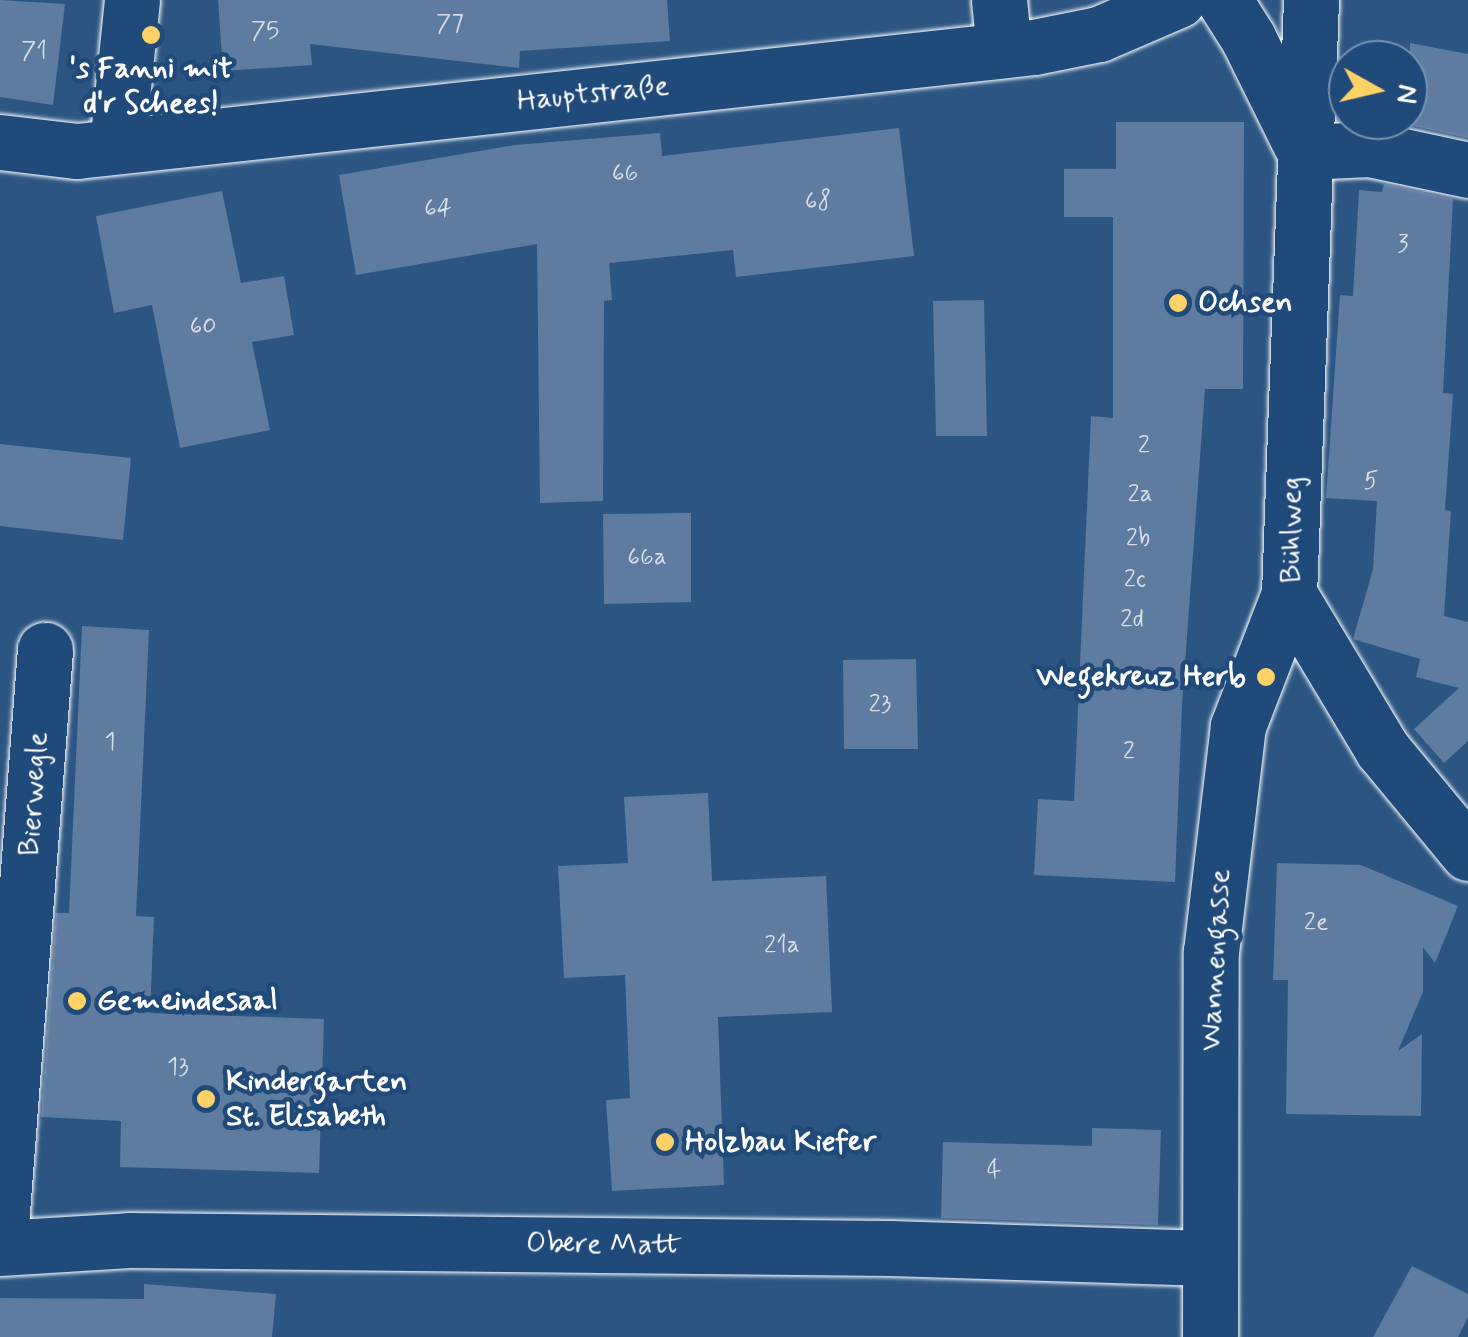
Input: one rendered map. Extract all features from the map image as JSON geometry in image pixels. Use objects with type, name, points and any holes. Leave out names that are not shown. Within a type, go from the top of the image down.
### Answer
[{"type":"street","points":[[116,145],[132,0]]},
{"type":"street","name":"Hauptstraße","points":[[0,142],[77,150],[1001,25],[1100,34],[1178,0]]},
{"type":"street","name":"Bühlweg","points":[[1224,0],[1248,38],[1304,152]]},
{"type":"street","name":"Bühlweg","points":[[1311,0],[1289,594],[1382,750],[1468,853]]},
{"type":"street","points":[[1304,152],[1370,150],[1468,170]]},
{"type":"street","name":"Wannengasse","points":[[1210,1337],[1211,952],[1238,726],[1289,594]]},
{"type":"street","name":"Bierwegle","points":[[0,1237],[45,650]]},
{"type":"street","name":"Obere Matt","points":[[0,1248],[130,1240],[890,1248],[1208,1258]]},
{"type":"building","points":[[0,0],[65,4],[53,105],[0,97]]},
{"type":"building","points":[[218,0],[667,0],[670,41],[520,51],[519,68],[310,44],[312,65],[223,71]]},
{"type":"building","points":[[1428,46],[1468,54],[1468,138],[1428,129]]},
{"type":"building","points":[[1116,122],[1244,122],[1243,389],[1205,389],[1182,705],[1175,882],[1034,875],[1038,799],[1074,801],[1091,416],[1113,418],[1113,217],[1064,217],[1064,169],[1116,169]]},
{"type":"building","points":[[899,128],[914,256],[736,277],[733,250],[609,263],[612,300],[604,301],[603,501],[540,503],[537,244],[356,275],[339,175],[515,145],[660,133],[662,156]]},
{"type":"building","points":[[1384,184],[1453,199],[1443,393],[1453,394],[1445,510],[1451,511],[1444,616],[1468,622],[1468,741],[1444,763],[1414,729],[1459,688],[1416,677],[1420,659],[1353,639],[1373,569],[1377,501],[1326,498],[1340,295],[1353,296],[1359,190],[1382,192]]},
{"type":"building","points":[[222,191],[241,283],[284,276],[294,335],[252,342],[270,430],[180,448],[152,305],[114,313],[96,216]]},
{"type":"building","points":[[984,300],[987,436],[936,436],[933,301]]},
{"type":"building","points":[[0,444],[131,458],[123,540],[0,526]]},
{"type":"building","points":[[691,513],[691,602],[604,604],[603,514]]},
{"type":"building","points":[[82,626],[149,630],[136,916],[154,917],[150,1013],[324,1019],[319,1173],[120,1167],[121,1121],[41,1117],[56,913],[69,913]]},
{"type":"building","points":[[916,659],[918,749],[844,749],[843,660]]},
{"type":"building","points":[[708,793],[712,881],[826,876],[832,1012],[718,1017],[724,1185],[612,1191],[606,1100],[630,1098],[625,975],[564,978],[558,866],[628,863],[624,797]]},
{"type":"building","points":[[1277,863],[1361,865],[1458,906],[1435,963],[1423,947],[1423,992],[1398,1051],[1422,1034],[1421,1116],[1286,1114],[1288,980],[1273,980]]},
{"type":"building","points":[[1092,1128],[1161,1130],[1158,1225],[941,1218],[943,1142],[1092,1146]]},
{"type":"building","points":[[1412,1266],[1468,1294],[1468,1317],[1458,1337],[1373,1337]]},
{"type":"building","points":[[144,1284],[276,1294],[272,1337],[0,1337],[0,1298],[144,1299]]},
{"type":"place","name":"'s Fanni mit d'r Schees!","points":[[151,35]]},
{"type":"place","name":"Ochsen","points":[[1178,303]]},
{"type":"place","name":"Wegekreuz Herb","points":[[1266,677]]},
{"type":"place","name":"Gemeindesaal","points":[[77,1001]]},
{"type":"place","name":"Kindergarten St. Elisabeth","points":[[206,1099]]},
{"type":"place","name":"Holzbau Kiefer","points":[[665,1142]]}]
